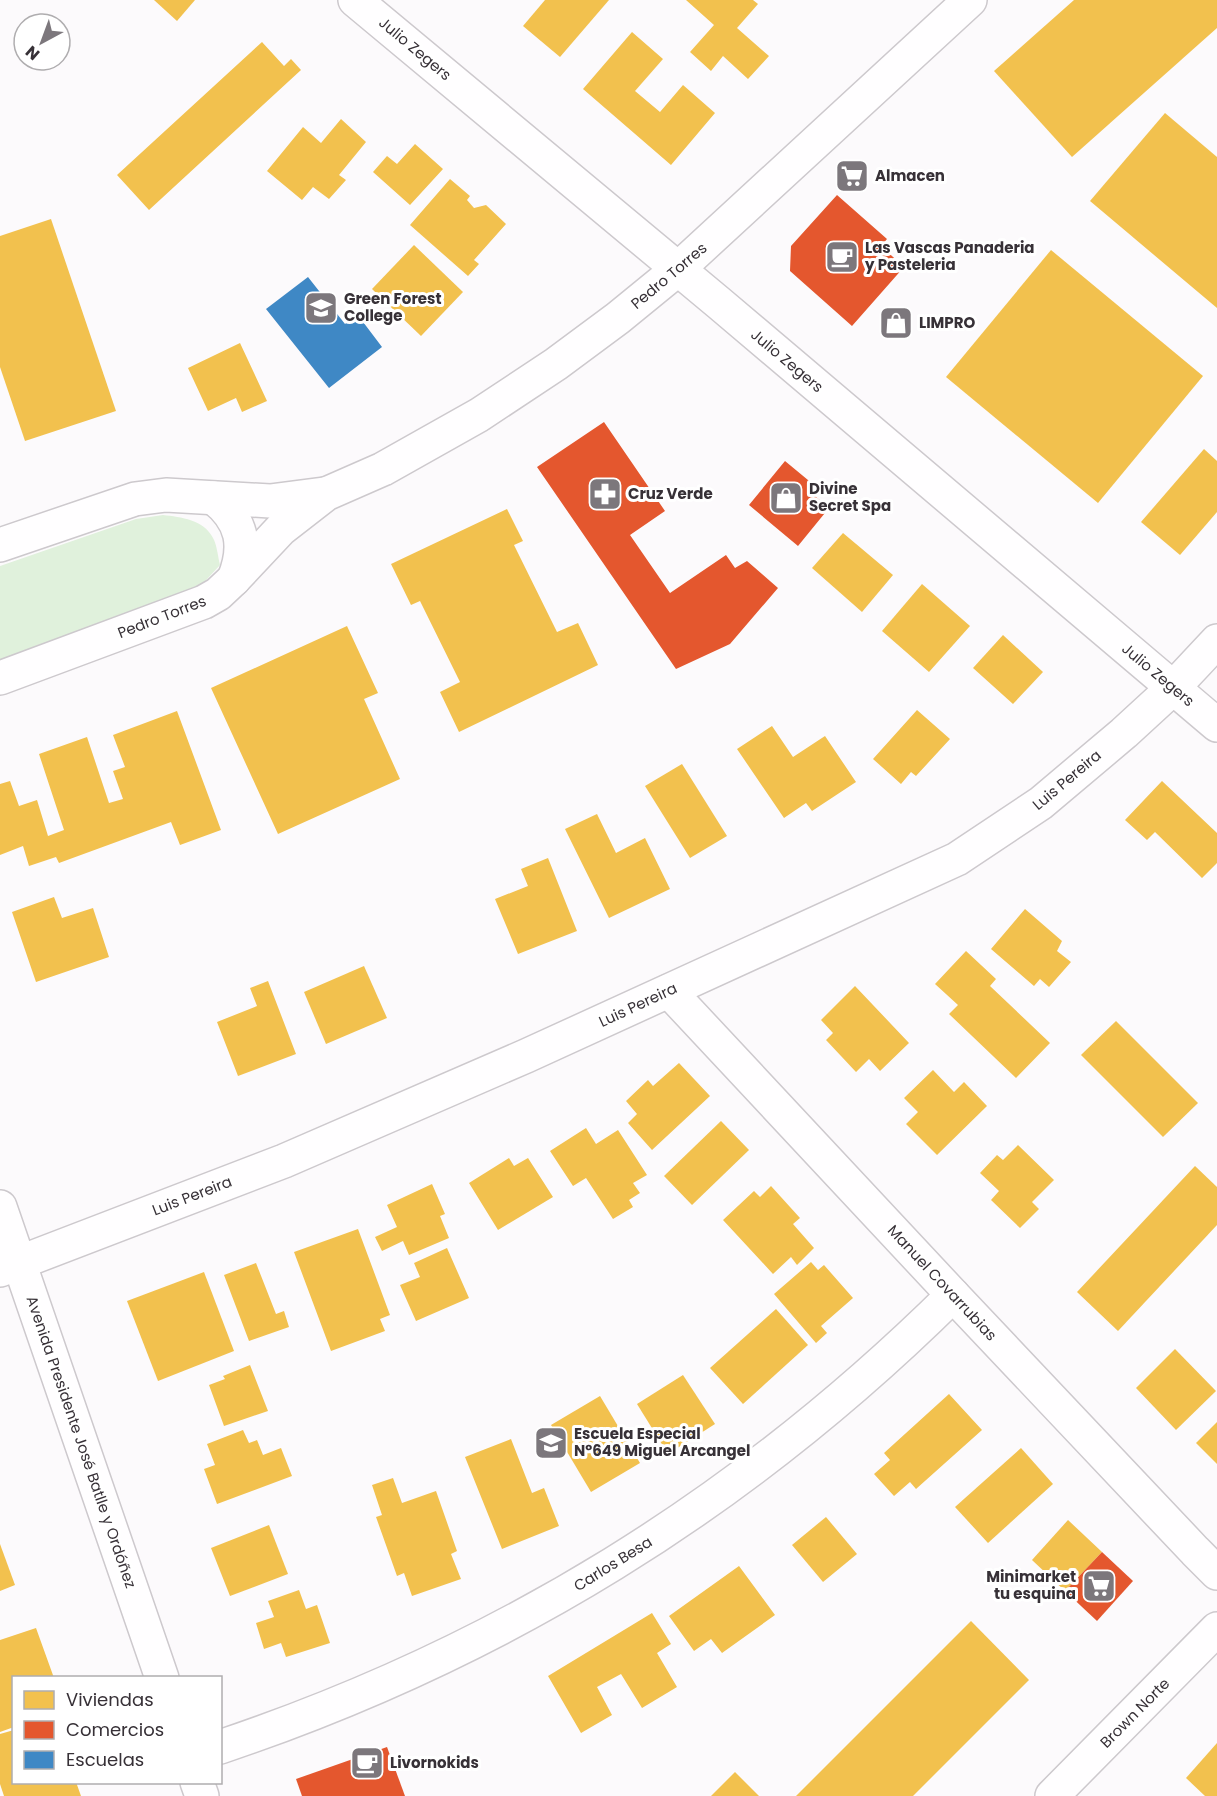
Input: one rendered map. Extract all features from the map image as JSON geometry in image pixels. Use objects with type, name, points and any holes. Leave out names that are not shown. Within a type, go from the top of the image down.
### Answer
[{"type":"street","name":"Julio Zegers","points":[[355,0],[678,269],[1217,725]]},
{"type":"street","name":"Pedro Torres","points":[[0,678],[204,602],[218,594],[234,579],[281,529],[326,494],[382,469],[479,415],[556,364],[678,269],[970,0]]},
{"type":"street","name":"Pedro Torres","points":[[0,545],[135,499],[166,495],[270,501],[326,494]]},
{"type":"street","points":[[214,498],[225,506],[234,518],[239,532],[242,548],[240,564],[234,579]]},
{"type":"street","name":"Luis Pereira","points":[[10,1266],[284,1161],[669,991],[957,859],[1041,803],[1173,688],[1217,641]]},
{"type":"street","name":"Manuel Covarrubias","points":[[669,991],[1217,1573]]},
{"type":"street","name":"Avenida Presidente José Batlle y Ordóñez","points":[[0,1207],[10,1266],[162,1676]]},
{"type":"street","name":"Carlos Besa","points":[[222,1746],[343,1702],[418,1670],[533,1611],[634,1551],[702,1506],[769,1457],[880,1364],[953,1295]]},
{"type":"street","name":"Brown Norte","points":[[1052,1796],[1217,1629]]},
{"type":"green space","points":[[163,515],[198,523],[209,532],[214,541],[220,565],[197,590],[0,664],[0,566],[136,519]]},
{"type":"building: Viviendas","points":[[154,0],[195,0],[177,21]]},
{"type":"building: Viviendas","points":[[545,0],[609,0],[560,57],[523,26]]},
{"type":"building: Viviendas","points":[[686,0],[753,0],[758,4],[737,28],[769,56],[748,79],[723,56],[711,71],[690,52],[714,25]]},
{"type":"building: Viviendas","points":[[1074,0],[1217,0],[1217,28],[1072,157],[994,71]]},
{"type":"building: Viviendas","points":[[632,32],[663,59],[635,91],[660,112],[683,85],[715,113],[671,165],[583,89]]},
{"type":"building: Viviendas","points":[[262,42],[284,66],[291,59],[301,70],[149,210],[117,175]]},
{"type":"building: Viviendas","points":[[1165,113],[1217,157],[1217,308],[1090,201]]},
{"type":"building: Viviendas","points":[[341,119],[366,142],[339,175],[346,180],[329,199],[313,187],[302,200],[267,171],[303,127],[321,143]]},
{"type":"building: Viviendas","points":[[415,144],[443,169],[410,205],[373,172],[387,156],[397,164]]},
{"type":"building: Viviendas","points":[[450,179],[470,196],[467,200],[474,208],[486,205],[506,224],[474,260],[479,264],[468,276],[410,225]]},
{"type":"building: Viviendas","points":[[51,219],[116,411],[25,441],[0,367],[0,236]]},
{"type":"building: Viviendas","points":[[414,245],[463,292],[421,336],[372,289]]},
{"type":"building: Viviendas","points":[[1051,250],[1203,376],[1098,503],[946,377]]},
{"type":"building: Viviendas","points":[[240,343],[267,401],[242,412],[236,398],[208,411],[188,368]]},
{"type":"building: Viviendas","points":[[1204,449],[1217,461],[1217,512],[1180,555],[1141,522]]},
{"type":"building: Viviendas","points":[[507,509],[523,541],[514,545],[557,632],[578,623],[598,665],[459,732],[440,692],[460,682],[420,601],[411,605],[391,564]]},
{"type":"building: Viviendas","points":[[843,533],[893,575],[862,612],[812,568]]},
{"type":"building: Viviendas","points":[[922,584],[970,626],[929,672],[882,631]]},
{"type":"building: Viviendas","points":[[347,626],[378,693],[364,699],[400,779],[278,834],[211,688]]},
{"type":"building: Viviendas","points":[[1003,635],[1043,672],[1013,704],[973,668]]},
{"type":"building: Viviendas","points":[[917,710],[950,739],[916,776],[911,772],[901,784],[873,759]]},
{"type":"building: Viviendas","points":[[177,711],[221,830],[180,845],[171,822],[59,863],[56,857],[29,866],[23,846],[0,855],[0,784],[10,781],[19,806],[37,800],[48,836],[64,830],[39,754],[87,737],[109,803],[123,799],[113,771],[125,767],[113,735]]},
{"type":"building: Viviendas","points":[[772,726],[793,757],[825,736],[856,782],[812,811],[806,803],[784,818],[737,749]]},
{"type":"building: Viviendas","points":[[682,764],[727,836],[690,858],[645,786]]},
{"type":"building: Viviendas","points":[[1162,781],[1217,833],[1217,863],[1202,878],[1155,832],[1147,840],[1125,820]]},
{"type":"building: Viviendas","points":[[597,814],[616,853],[645,838],[670,889],[609,918],[565,829]]},
{"type":"building: Viviendas","points":[[548,858],[577,931],[518,954],[495,899],[528,886],[521,869]]},
{"type":"building: Viviendas","points":[[54,897],[62,918],[93,908],[109,957],[36,982],[12,912]]},
{"type":"building: Viviendas","points":[[1025,909],[1062,941],[1057,951],[1071,962],[1049,987],[1040,979],[1034,986],[991,949]]},
{"type":"building: Viviendas","points":[[966,951],[996,979],[990,986],[1050,1043],[1016,1078],[949,1014],[958,1005],[935,984]]},
{"type":"building: Viviendas","points":[[364,966],[387,1018],[326,1044],[304,992]]},
{"type":"building: Viviendas","points":[[268,981],[296,1054],[238,1076],[217,1022],[257,1006],[250,988]]},
{"type":"building: Viviendas","points":[[855,986],[909,1043],[880,1071],[869,1059],[856,1072],[826,1040],[833,1033],[821,1020]]},
{"type":"building: Viviendas","points":[[1116,1021],[1198,1103],[1163,1137],[1081,1055]]},
{"type":"building: Viviendas","points":[[679,1063],[710,1096],[652,1150],[628,1123],[637,1114],[626,1101],[648,1080],[653,1086]]},
{"type":"building: Viviendas","points":[[933,1070],[954,1092],[964,1082],[987,1106],[937,1155],[906,1124],[918,1112],[904,1098]]},
{"type":"building: Viviendas","points":[[721,1121],[749,1150],[692,1205],[664,1176]]},
{"type":"building: Viviendas","points":[[586,1128],[596,1144],[618,1130],[647,1175],[633,1183],[640,1193],[629,1200],[633,1207],[613,1219],[586,1178],[573,1186],[550,1151]]},
{"type":"building: Viviendas","points":[[1018,1145],[1054,1180],[1032,1202],[1039,1209],[1020,1228],[991,1200],[999,1191],[980,1173],[997,1155],[1003,1160]]},
{"type":"building: Viviendas","points":[[509,1158],[514,1166],[528,1158],[553,1197],[498,1230],[469,1183]]},
{"type":"building: Viviendas","points":[[1195,1166],[1217,1187],[1217,1225],[1118,1331],[1077,1292]]},
{"type":"building: Viviendas","points":[[432,1184],[445,1214],[440,1216],[449,1238],[409,1255],[403,1241],[382,1251],[375,1237],[397,1227],[387,1205]]},
{"type":"building: Viviendas","points":[[771,1186],[800,1218],[793,1224],[814,1248],[797,1265],[791,1257],[773,1274],[723,1220],[754,1191],[760,1197]]},
{"type":"building: Viviendas","points":[[358,1229],[390,1315],[380,1319],[385,1331],[331,1351],[294,1252]]},
{"type":"building: Viviendas","points":[[447,1248],[469,1298],[416,1321],[400,1285],[420,1277],[414,1263]]},
{"type":"building: Viviendas","points":[[811,1262],[818,1270],[824,1265],[853,1298],[821,1326],[827,1333],[816,1343],[774,1294]]},
{"type":"building: Viviendas","points":[[256,1263],[276,1314],[284,1311],[289,1327],[249,1341],[224,1275]]},
{"type":"building: Viviendas","points":[[204,1272],[234,1351],[158,1381],[127,1301]]},
{"type":"building: Viviendas","points":[[776,1309],[808,1345],[743,1404],[710,1368]]},
{"type":"building: Viviendas","points":[[1175,1349],[1216,1391],[1176,1430],[1136,1388]]},
{"type":"building: Viviendas","points":[[250,1365],[268,1411],[224,1426],[209,1385],[225,1379],[223,1376]]},
{"type":"building: Viviendas","points":[[683,1375],[715,1424],[668,1454],[637,1404]]},
{"type":"building: Viviendas","points":[[949,1394],[982,1430],[916,1489],[910,1482],[894,1496],[874,1474],[890,1460],[884,1453]]},
{"type":"building: Viviendas","points":[[600,1396],[640,1463],[591,1492],[551,1425]]},
{"type":"building: Viviendas","points":[[1217,1422],[1217,1464],[1196,1443]]},
{"type":"building: Viviendas","points":[[243,1430],[249,1443],[257,1440],[263,1455],[281,1448],[292,1476],[217,1504],[204,1469],[215,1465],[207,1444]]},
{"type":"building: Viviendas","points":[[511,1439],[532,1493],[544,1488],[559,1526],[502,1549],[465,1457]]},
{"type":"building: Viviendas","points":[[1021,1448],[1053,1484],[988,1543],[955,1507]]},
{"type":"building: Viviendas","points":[[393,1478],[402,1503],[436,1491],[457,1551],[451,1554],[461,1579],[412,1596],[404,1573],[397,1576],[376,1517],[382,1515],[372,1485]]},
{"type":"building: Viviendas","points":[[826,1517],[857,1554],[823,1582],[792,1545]]},
{"type":"building: Viviendas","points":[[1068,1520],[1102,1552],[1065,1591],[1032,1560]]},
{"type":"building: Viviendas","points":[[269,1525],[288,1574],[230,1596],[211,1548]]},
{"type":"building: Viviendas","points":[[0,1544],[15,1585],[0,1591]]},
{"type":"building: Viviendas","points":[[739,1566],[775,1615],[722,1653],[711,1639],[694,1651],[669,1616]]},
{"type":"building: Viviendas","points":[[299,1590],[306,1609],[317,1605],[330,1643],[286,1657],[281,1643],[264,1649],[256,1623],[274,1617],[268,1601]]},
{"type":"building: Viviendas","points":[[652,1613],[671,1644],[657,1653],[677,1687],[642,1708],[621,1674],[597,1687],[612,1715],[581,1733],[548,1676]]},
{"type":"building: Viviendas","points":[[971,1621],[1029,1680],[913,1796],[796,1796]]},
{"type":"building: Viviendas","points":[[36,1628],[53,1676],[12,1676],[12,1728],[0,1732],[0,1640]]},
{"type":"building: Viviendas","points":[[12,1731],[12,1784],[77,1784],[81,1796],[4,1796],[0,1784],[0,1734]]},
{"type":"building: Viviendas","points":[[1217,1743],[1217,1796],[1205,1796],[1186,1778]]},
{"type":"building: Viviendas","points":[[735,1772],[759,1796],[711,1796]]},
{"type":"building: Comercios","name":"Las Vascas Panaderia y Pasteleria","points":[[837,195],[887,239],[881,246],[904,267],[852,326],[790,271],[791,246]]},
{"type":"building: Comercios","points":[[604,422],[665,511],[630,535],[670,593],[726,555],[735,568],[747,561],[778,588],[730,644],[676,669],[537,467]]},
{"type":"building: Comercios","name":"Divine Secret Spa","points":[[785,461],[814,485],[809,491],[829,508],[798,546],[749,505]]},
{"type":"building: Comercios","name":"Minimarket tu esquina","points":[[1102,1552],[1133,1581],[1097,1621],[1065,1591]]},
{"type":"building: Comercios","name":"Livornokids","points":[[387,1747],[405,1796],[302,1796],[296,1779]]},
{"type":"building: Escuelas","points":[[308,277],[345,324],[357,314],[382,347],[329,388],[266,309]]},
{"type":"place","name":"Almacen","points":[[852,176]]},
{"type":"place","name":"Las Vascas Panaderia y Pasteleria","points":[[842,257]]},
{"type":"place","name":"Green Forest College","points":[[321,308]]},
{"type":"place","name":"LIMPRO","points":[[896,323]]},
{"type":"place","name":"Cruz Verde","points":[[605,494]]},
{"type":"place","name":"Divine Secret Spa","points":[[786,498]]},
{"type":"place","name":"Escuela Especial N°649 Miguel Arcangel","points":[[551,1443]]},
{"type":"place","name":"Minimarket tu esquina","points":[[1099,1586]]},
{"type":"place","name":"Livornokids","points":[[367,1763]]}]
